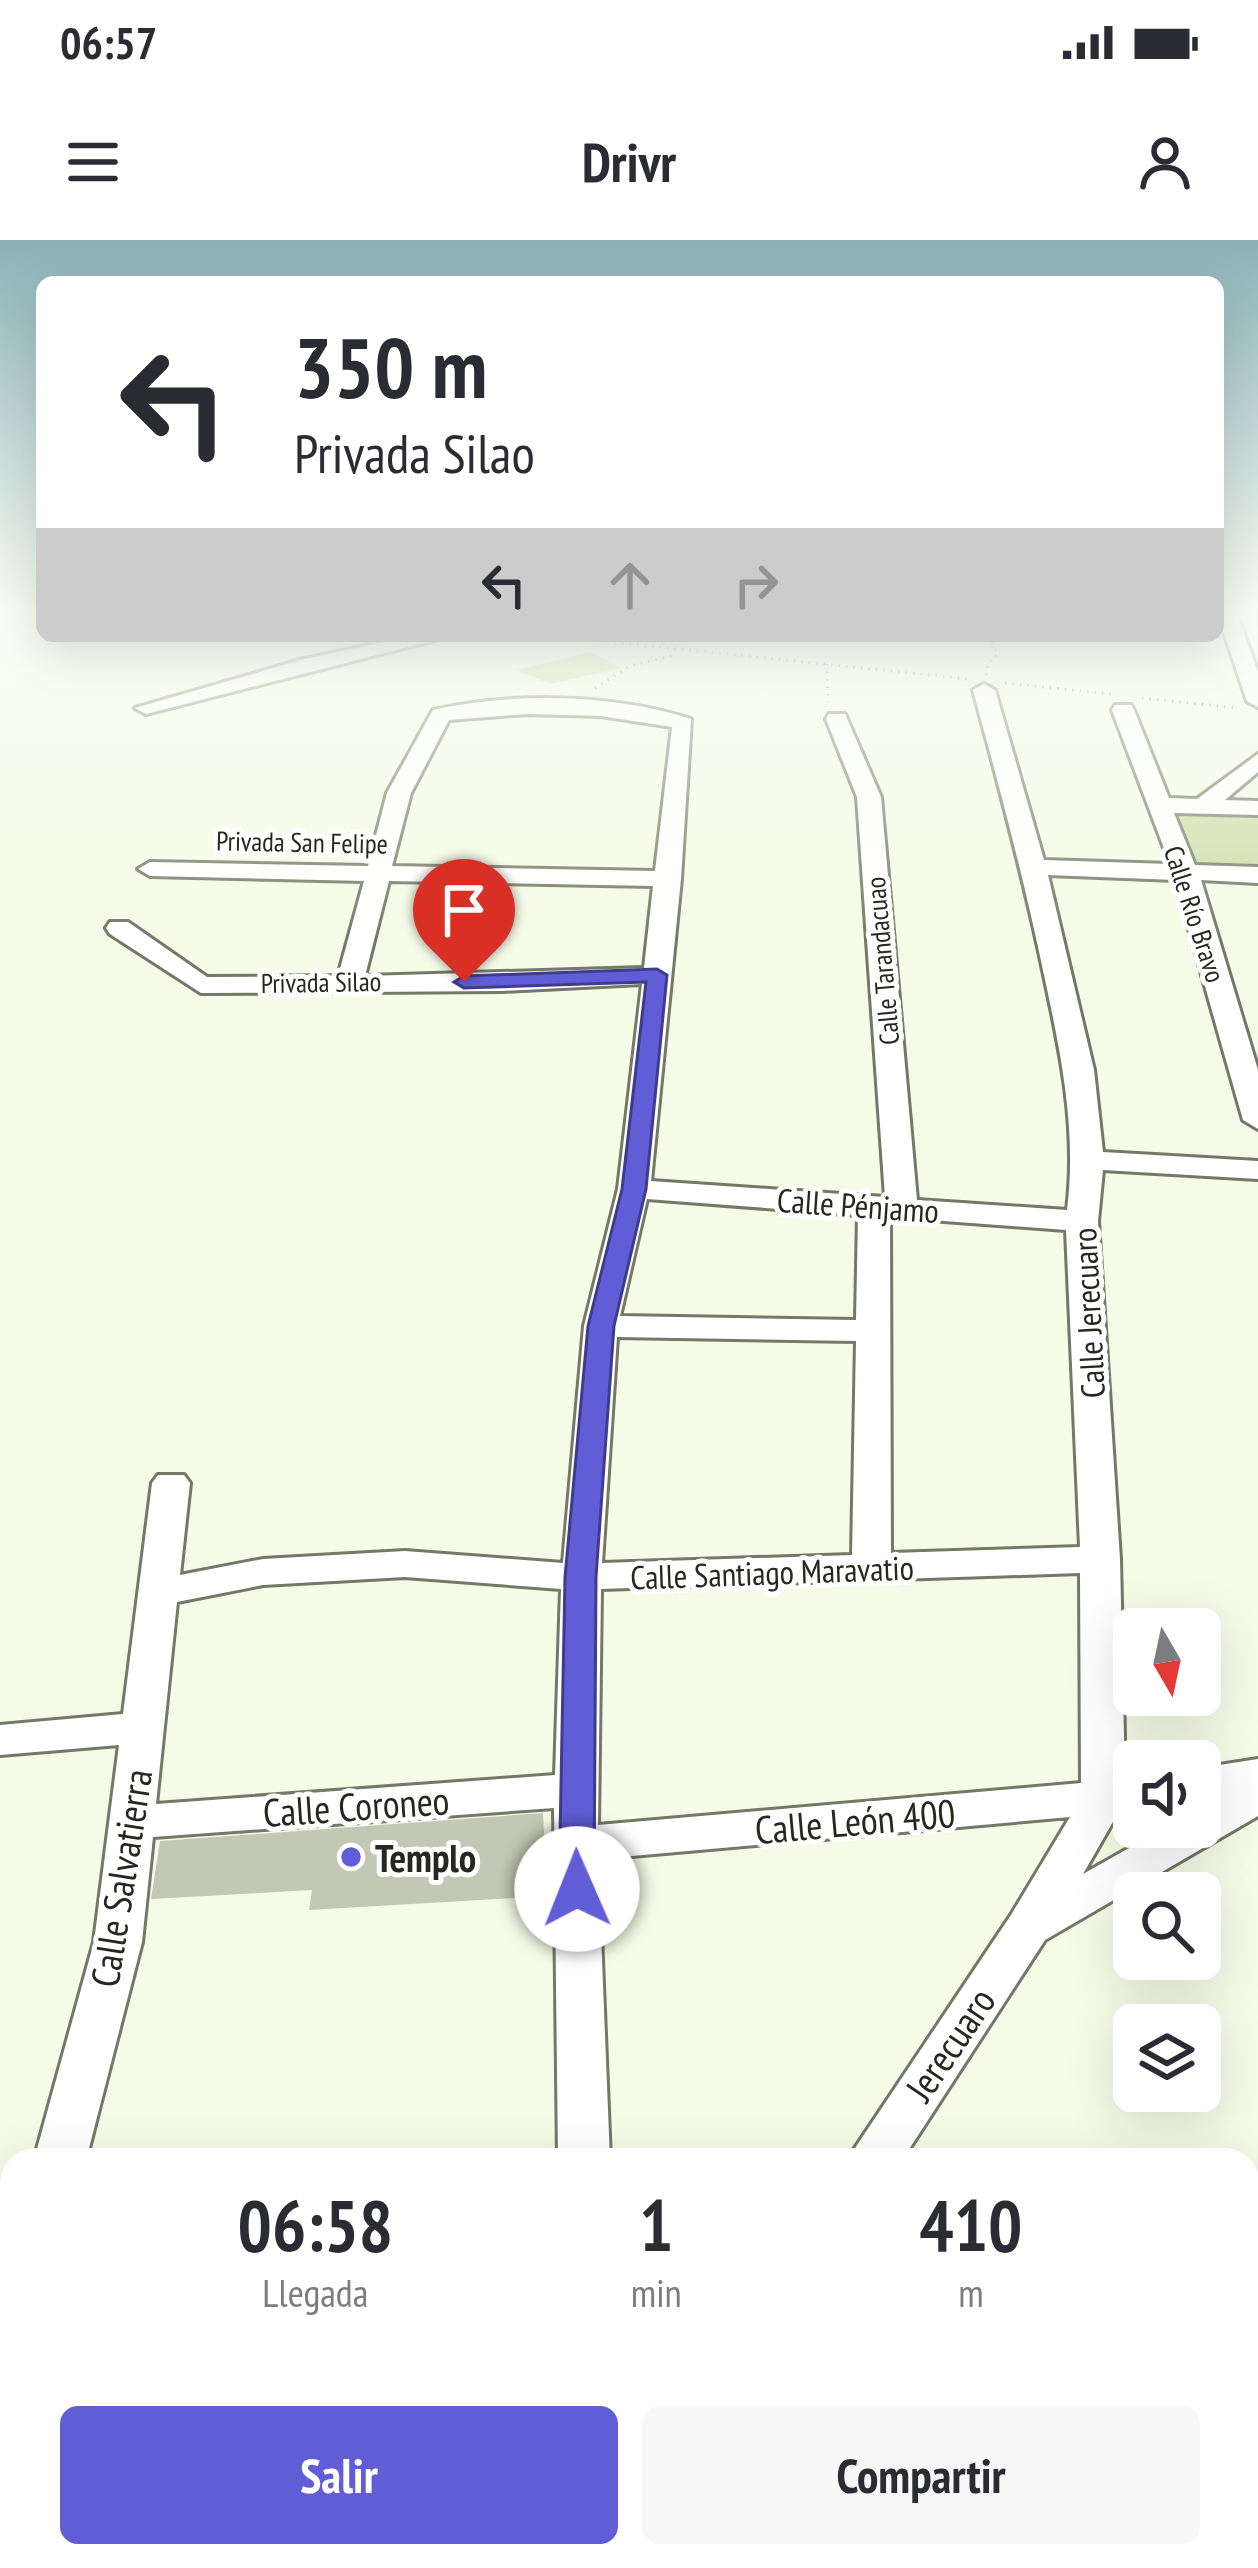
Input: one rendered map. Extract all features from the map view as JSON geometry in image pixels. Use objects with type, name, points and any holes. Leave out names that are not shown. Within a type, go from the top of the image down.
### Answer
[{"type":"street","points":[[350,981],[399,793],[436,724]]},
{"type":"street","points":[[584,2148],[575,1844],[580,1577],[601,1326],[634,1189],[681,724]]},
{"type":"street","name":"Calle Tarandacuao","points":[[839,724],[869,797],[888,1207],[870,1331],[871,1570]]},
{"type":"street","name":"Calle Jerecuaro","points":[[994,724],[1034,867],[1078,1070],[1089,1160],[1082,1221],[1114,1740]]},
{"type":"street","name":"Calle Río Bravo","points":[[1128,724],[1186,873],[1258,1120]]},
{"type":"street","points":[[1203,806],[1258,761]]},
{"type":"street","points":[[1159,805],[1258,808]]},
{"type":"street","points":[[1034,867],[1258,875]]},
{"type":"street","name":"Privada San Felipe","points":[[150,869],[668,878]]},
{"type":"street","name":"Privada Silao","points":[[119,928],[201,985],[502,983],[657,975]]},
{"type":"street","points":[[1089,1160],[1258,1170]]},
{"type":"street","name":"Calle Pénjamo","points":[[634,1189],[1082,1221]]},
{"type":"street","points":[[601,1326],[870,1331]]},
{"type":"street","name":"Calle Salvatierra","points":[[63,2148],[118,1942],[171,1483]]},
{"type":"street","name":"Calle Santiago Maravatio","points":[[158,1592],[263,1572],[405,1564],[580,1577],[871,1570],[1100,1558]]},
{"type":"street","points":[[0,1740],[142,1728]]},
{"type":"street","points":[[1221,1780],[1258,1774]]},
{"type":"street","name":"Calle Coroneo","points":[[135,1822],[577,1790]]},
{"type":"street","points":[[1028,1928],[1258,1796]]},
{"type":"street","name":"Calle León 400","points":[[575,1844],[1113,1798]]},
{"type":"street","points":[[1028,1928],[1113,1805]]},
{"type":"street","name":"Jerecuaro","points":[[881,2148],[1028,1928]]},
{"type":"green space","points":[[1159,805],[1258,808],[1258,875],[1186,873]]},
{"type":"building","name":"Templo","points":[[543,1813],[547,1896],[309,1910],[312,1890],[151,1899],[160,1841]]},
{"type":"place","name":"Templo","points":[[351,1857]]},
{"type":"route","points":[[464,982],[657,975],[634,1189],[601,1326],[580,1577],[577,1889]]}]
